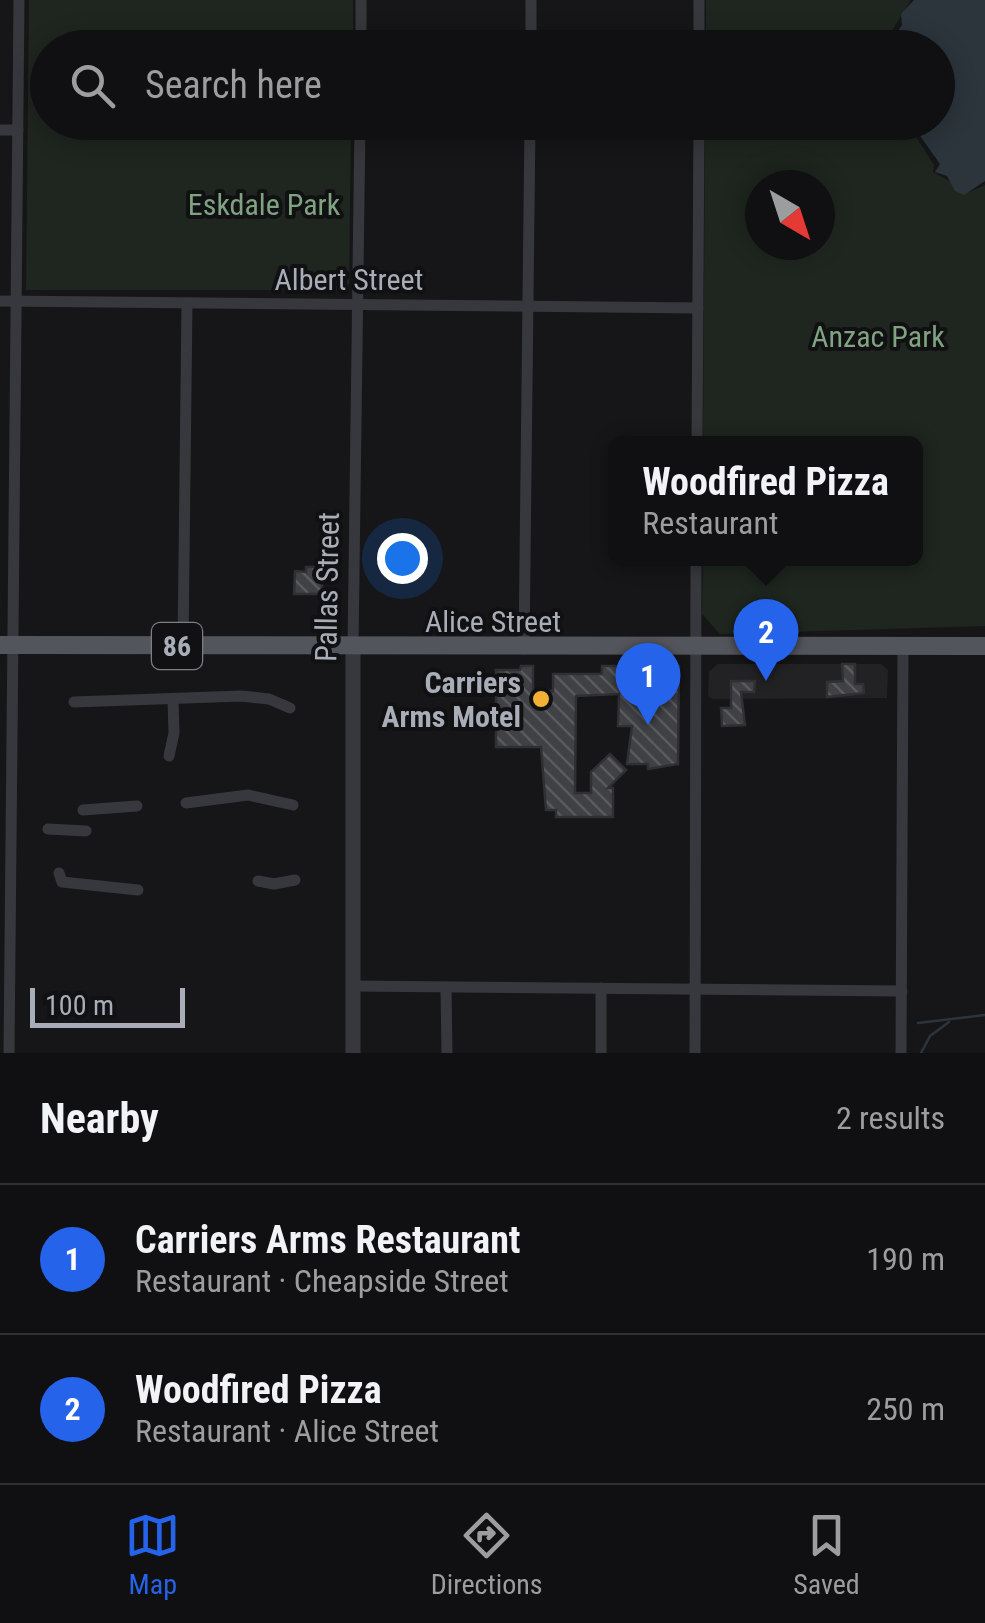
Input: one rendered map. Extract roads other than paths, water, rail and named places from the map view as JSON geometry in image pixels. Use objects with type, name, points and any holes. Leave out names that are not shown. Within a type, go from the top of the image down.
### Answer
[{"type":"main road","name":"Alice Street","points":[[6,645],[695,650],[985,646]]},
{"type":"street","points":[[9,1053],[4,980],[6,645],[18,301],[20,0]]},
{"type":"street","points":[[360,30],[361,0]]},
{"type":"street","points":[[531,0],[531,30]]},
{"type":"street","points":[[699,30],[700,0]]},
{"type":"street","points":[[0,130],[18,130]]},
{"type":"street","name":"Pallas Street","points":[[353,1053],[353,647],[360,140]]},
{"type":"street","points":[[524,649],[530,140]]},
{"type":"street","points":[[697,436],[699,140]]},
{"type":"street","name":"Albert Street","points":[[0,301],[698,308]]},
{"type":"street","points":[[183,646],[187,303]]},
{"type":"street","points":[[695,1053],[696,566]]},
{"type":"street","points":[[901,1053],[903,648]]},
{"type":"street","points":[[74,702],[242,696],[269,699],[290,708]]},
{"type":"street","points":[[168,756],[175,722],[173,700]]},
{"type":"street","points":[[186,803],[248,795],[293,805]]},
{"type":"street","points":[[83,810],[120,804],[137,806]]},
{"type":"street","points":[[48,829],[86,831]]},
{"type":"street","points":[[58,874],[62,882],[138,890]]},
{"type":"street","points":[[258,881],[274,884],[295,880]]},
{"type":"street","points":[[354,986],[902,991]]},
{"type":"street","points":[[446,987],[447,1053]]},
{"type":"street","points":[[600,988],[601,1053]]},
{"type":"waterway","points":[[918,1023],[985,1015]]},
{"type":"waterway","points":[[921,1053],[930,1036],[949,1022]]},
{"type":"place","name":"Woodfired Pizza","points":[[766,681]]},
{"type":"place","name":"Carriers Arms Motel","points":[[541,699]]},
{"type":"place","name":"Carriers Arms Restaurant","points":[[648,725]]},
{"type":"park label","name":"Eskdale Park","points":[[264,204]]},
{"type":"park label","name":"Anzac Park","points":[[878,336]]}]
